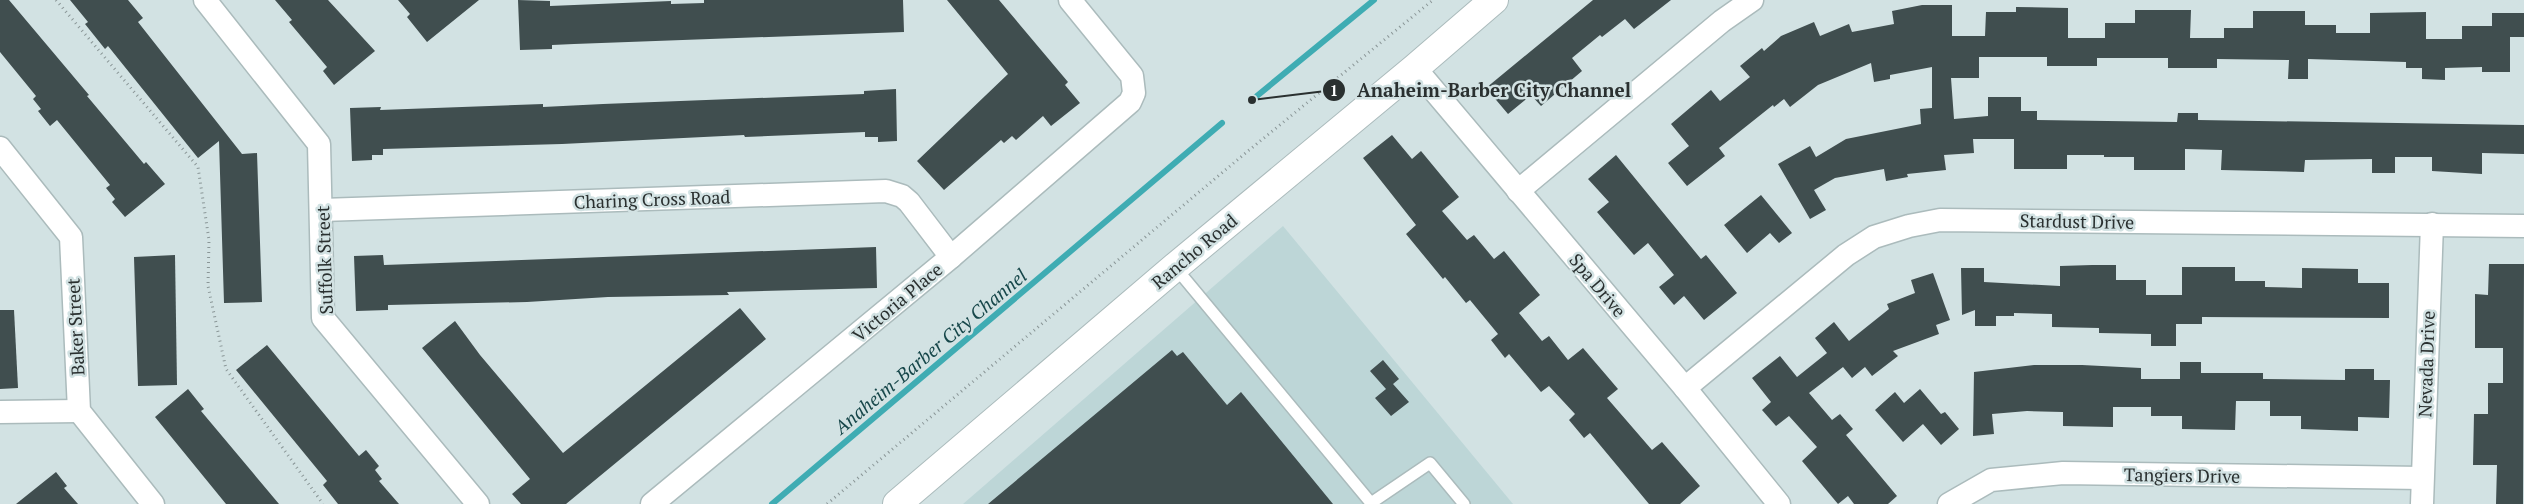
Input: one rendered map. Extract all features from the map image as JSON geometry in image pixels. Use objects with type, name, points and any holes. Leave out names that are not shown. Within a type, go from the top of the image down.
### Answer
[{"type":"street","name":"Suffolk Street","points":[[206,0],[319,144],[323,318],[478,504]]},
{"type":"street","name":"Victoria Place","points":[[652,504],[951,257],[1130,102],[1134,93],[1132,76],[1070,0]]},
{"type":"street","name":"Rancho Road","points":[[897,504],[1175,267],[1494,0]]},
{"type":"street","points":[[1518,191],[1722,21],[1752,0]]},
{"type":"street","name":"Spa Drive","points":[[1415,68],[1685,388],[1780,504]]},
{"type":"street","name":"Baker Street","points":[[0,148],[71,236],[79,411]]},
{"type":"street","name":"Charing Cross Road","points":[[322,210],[886,191],[902,196],[909,202],[951,257]]},
{"type":"street","name":"Stardust Drive","points":[[1685,388],[1846,255],[1874,237],[1909,226],[1940,220],[2524,226]]},
{"type":"street","name":"Nevada Drive","points":[[2422,504],[2432,224]]},
{"type":"street","points":[[0,412],[79,411],[153,504]]},
{"type":"street","name":"Tangiers Drive","points":[[1948,504],[1991,480],[2063,473],[2422,478]]},
{"type":"lane","points":[[1175,267],[1371,504],[1430,463],[1464,504]]},
{"type":"path","points":[[56,0],[198,167],[208,240],[208,286],[226,369],[323,504]]},
{"type":"path","points":[[827,504],[1248,151],[1433,0]]},
{"type":"shaded area","points":[[1283,226],[1513,504],[963,504]]},
{"type":"building","points":[[0,0],[9,0],[144,164],[146,162],[165,184],[125,217],[112,202],[115,199],[106,188],[110,185],[57,120],[50,126],[38,111],[41,109],[33,99],[36,96],[0,52]]},
{"type":"building","points":[[70,0],[128,0],[143,18],[138,22],[242,154],[257,153],[262,302],[224,303],[219,141],[198,158],[108,46],[105,49],[85,24],[88,22]]},
{"type":"building","points":[[275,0],[328,0],[375,51],[334,85],[323,71],[327,67],[289,22],[292,20]]},
{"type":"building","points":[[398,0],[479,0],[427,42],[407,17],[410,14]]},
{"type":"building","points":[[518,0],[550,1],[550,6],[671,1],[671,4],[704,3],[704,0],[903,0],[904,32],[552,45],[552,49],[520,50]]},
{"type":"building","points":[[947,0],[999,0],[1068,82],[1065,85],[1080,103],[1051,126],[1043,116],[1016,140],[1012,136],[1004,143],[1001,140],[944,190],[917,161],[1008,74]]},
{"type":"building","points":[[1593,0],[1671,0],[1634,29],[1625,19],[1602,37],[1600,35],[1572,58],[1582,71],[1541,106],[1531,95],[1508,114],[1486,88]]},
{"type":"building","points":[[1922,5],[1952,5],[1952,36],[1985,36],[1986,12],[2016,12],[2016,7],[2068,8],[2068,38],[2105,38],[2105,23],[2135,23],[2135,10],[2191,10],[2190,38],[2224,38],[2224,28],[2253,28],[2253,11],[2305,11],[2305,25],[2336,25],[2336,33],[2370,33],[2370,13],[2426,12],[2426,39],[2462,39],[2462,26],[2492,26],[2492,13],[2524,13],[2524,37],[2510,37],[2510,72],[2482,72],[2482,67],[2445,68],[2445,80],[2422,79],[2422,68],[2406,68],[2406,62],[2308,59],[2308,79],[2288,79],[2289,60],[2217,59],[2217,68],[2168,68],[2168,58],[2097,58],[2097,66],[2047,66],[2047,57],[1979,57],[1979,78],[1951,78],[1954,119],[1988,116],[1988,97],[2021,97],[2021,111],[2037,111],[2037,120],[2177,122],[2178,113],[2198,113],[2198,120],[2524,125],[2524,154],[2482,153],[2482,174],[2432,171],[2432,157],[2395,157],[2395,173],[2372,173],[2372,159],[2305,160],[2304,172],[2221,170],[2222,150],[2185,149],[2185,170],[2134,170],[2134,157],[2104,157],[2104,155],[2067,155],[2067,169],[2014,169],[2014,139],[1973,139],[1974,153],[1944,155],[1946,170],[1907,174],[1908,177],[1886,181],[1884,169],[1835,178],[1814,190],[1826,210],[1810,219],[1778,164],[1810,146],[1816,157],[1846,139],[1921,124],[1920,109],[1932,108],[1932,67],[1890,75],[1890,79],[1874,82],[1871,63],[1818,85],[1790,107],[1784,99],[1774,107],[1773,105],[1719,148],[1725,156],[1687,186],[1668,163],[1689,146],[1671,124],[1711,90],[1720,101],[1750,77],[1740,66],[1762,48],[1764,51],[1781,36],[1814,22],[1820,36],[1849,24],[1852,32],[1894,24],[1892,11]]},
{"type":"building","points":[[896,89],[897,141],[878,142],[878,137],[865,137],[865,132],[745,137],[744,135],[562,144],[383,149],[383,155],[372,155],[372,160],[352,161],[350,108],[381,107],[380,110],[543,104],[543,107],[864,94],[864,91]]},
{"type":"building","points":[[1392,135],[1412,159],[1421,151],[1459,197],[1442,211],[1467,240],[1474,235],[1494,259],[1504,251],[1540,295],[1519,313],[1542,341],[1549,336],[1568,360],[1583,348],[1618,389],[1607,398],[1652,450],[1662,442],[1700,486],[1680,504],[1649,504],[1590,433],[1584,438],[1569,420],[1575,414],[1549,386],[1541,392],[1509,354],[1505,358],[1491,340],[1498,334],[1470,300],[1466,303],[1445,277],[1443,279],[1406,234],[1416,225],[1363,158]]},
{"type":"building","points":[[1616,155],[1701,259],[1706,255],[1737,293],[1704,320],[1684,296],[1674,305],[1659,287],[1674,275],[1648,243],[1634,255],[1597,212],[1609,202],[1588,179]]},
{"type":"building","points":[[1761,195],[1792,233],[1779,243],[1770,233],[1747,253],[1724,225]]},
{"type":"building","points":[[876,247],[877,288],[727,292],[729,295],[608,297],[527,302],[388,305],[388,310],[356,311],[354,256],[383,255],[384,265]]},
{"type":"building","points":[[175,255],[177,385],[138,386],[134,257]]},
{"type":"building","points":[[2489,264],[2524,264],[2523,504],[2496,504],[2497,465],[2473,465],[2474,414],[2488,414],[2488,383],[2503,383],[2503,348],[2475,348],[2475,294],[2488,295]]},
{"type":"building","points":[[2116,265],[2116,280],[2146,280],[2146,295],[2182,295],[2182,267],[2235,267],[2235,281],[2265,281],[2265,287],[2302,288],[2302,268],[2358,269],[2358,283],[2389,283],[2389,318],[2202,317],[2202,324],[2176,324],[2176,346],[2151,346],[2151,334],[2099,333],[2099,328],[2052,327],[2052,314],[2014,313],[2014,316],[1996,316],[1996,326],[1975,326],[1975,310],[1962,315],[1961,268],[1984,268],[1984,282],[2060,286],[2060,266]]},
{"type":"building","points":[[1933,273],[1950,320],[1936,325],[1939,334],[1893,351],[1898,356],[1872,376],[1865,367],[1852,378],[1843,367],[1809,393],[1832,420],[1840,414],[1853,429],[1846,435],[1897,496],[1888,504],[1854,504],[1848,496],[1838,504],[1802,461],[1817,447],[1789,416],[1776,426],[1762,410],[1771,402],[1752,378],[1780,356],[1797,377],[1827,353],[1815,338],[1834,322],[1849,341],[1889,309],[1887,304],[1915,293],[1911,280]]},
{"type":"building","points":[[740,308],[766,339],[566,504],[521,504],[512,494],[530,479],[422,348],[455,321],[480,355],[563,453]]},
{"type":"building","points":[[0,310],[14,310],[18,388],[0,389]]},
{"type":"building","points":[[267,345],[359,456],[366,450],[379,466],[375,470],[382,479],[379,481],[399,504],[338,504],[323,485],[327,481],[236,370]]},
{"type":"building","points":[[1172,350],[1177,356],[1183,352],[1227,405],[1241,392],[1333,504],[988,504]]},
{"type":"building","points":[[1383,360],[1399,379],[1393,384],[1409,402],[1391,416],[1375,398],[1386,389],[1370,371]]},
{"type":"building","points":[[2180,362],[2201,362],[2201,373],[2263,373],[2263,379],[2345,380],[2345,369],[2374,369],[2374,380],[2390,380],[2389,418],[2358,417],[2358,431],[2301,429],[2301,416],[2270,416],[2270,401],[2236,401],[2235,430],[2182,429],[2182,416],[2151,416],[2151,407],[2113,407],[2113,427],[2063,426],[2063,412],[2027,411],[1992,414],[1994,434],[1973,436],[1974,372],[2034,365],[2082,365],[2141,368],[2141,379],[2180,379]]},
{"type":"building","points":[[188,389],[204,409],[201,411],[279,504],[226,504],[155,417]]},
{"type":"building","points":[[1920,389],[1941,414],[1945,412],[1959,429],[1941,445],[1923,424],[1903,442],[1875,410],[1895,392],[1904,403]]},
{"type":"building","points":[[56,472],[67,486],[64,488],[78,504],[16,504]]},
{"type":"waterway","name":"Anaheim-Barber City Channel","points":[[1252,100],[1374,0]]},
{"type":"waterway","name":"Anaheim-Barber City Channel","points":[[772,504],[1222,123]]},
{"type":"place","name":"Anaheim-Barber City Channel","points":[[1252,100]]}]
